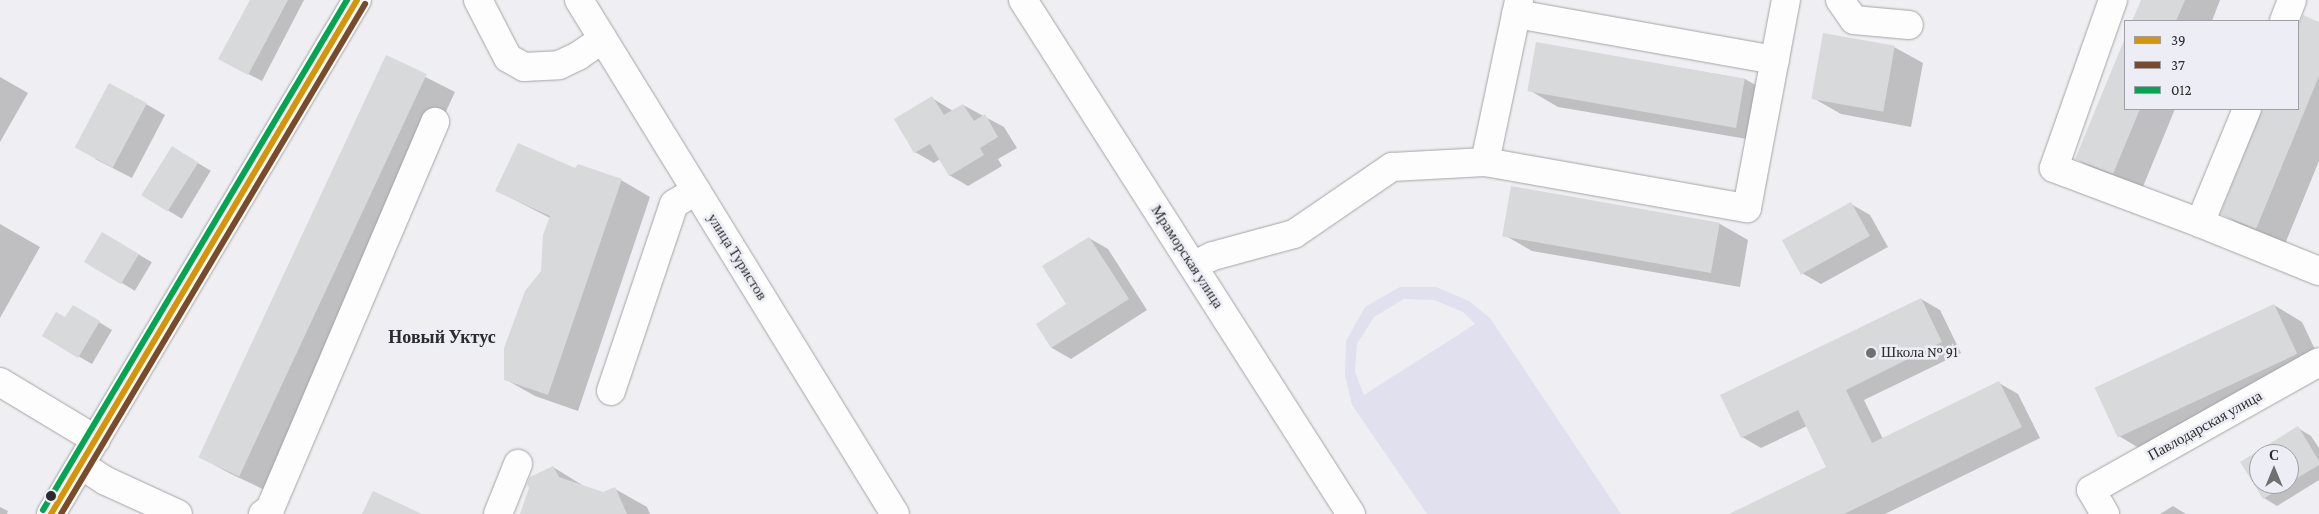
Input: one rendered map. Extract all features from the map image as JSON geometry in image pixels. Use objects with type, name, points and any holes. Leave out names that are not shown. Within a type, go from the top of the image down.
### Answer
[{"type":"street","points":[[51,514],[357,0]]},
{"type":"street","points":[[478,0],[508,58],[524,68],[559,65],[578,56],[603,39]]},
{"type":"street","name":"улица Туристов","points":[[579,0],[895,514]]},
{"type":"street","name":"Мраморская улица","points":[[1023,0],[1351,514]]},
{"type":"street","points":[[1193,266],[1213,256],[1294,234],[1392,167],[1485,162],[1747,208],[1786,0]]},
{"type":"street","points":[[1840,0],[1854,20],[1909,25]]},
{"type":"street","points":[[2112,0],[2054,168],[2200,222],[2319,271]]},
{"type":"street","points":[[2284,20],[2292,0]]},
{"type":"street","points":[[1485,162],[1518,7],[1775,60]]},
{"type":"street","points":[[2200,222],[2247,110]]},
{"type":"street","points":[[263,514],[270,509],[435,122]]},
{"type":"street","points":[[611,391],[674,204],[696,191]]},
{"type":"street","name":"Павлодарская улица","points":[[2105,514],[2091,490],[2319,362]]},
{"type":"street","points":[[0,382],[96,440]]},
{"type":"street","points":[[498,514],[518,464]]},
{"type":"street","points":[[81,465],[106,481],[178,514]]},
{"type":"shaded area","points":[[1400,287],[1436,287],[1469,301],[1490,318],[1621,514],[1427,514],[1352,405],[1345,375],[1346,341],[1365,307]],"holes":[[[1404,299],[1434,300],[1463,312],[1475,324],[1364,395],[1355,372],[1357,344],[1374,317]]]},
{"type":"building","points":[[250,0],[288,0],[248,75],[218,59]]},
{"type":"building","points":[[2141,0],[2185,0],[2176,20],[2132,20]]},
{"type":"building","points":[[2303,15],[2319,22],[2319,76],[2256,229],[2220,214],[2262,110],[2299,110],[2299,25]]},
{"type":"building","points":[[1823,33],[1895,46],[1883,112],[1811,99]]},
{"type":"building","points":[[2124,40],[2124,110],[2140,110],[2113,174],[2075,159]]},
{"type":"building","points":[[1536,42],[1745,79],[1736,128],[1527,91]]},
{"type":"building","points":[[386,55],[427,74],[239,476],[198,457]]},
{"type":"building","points":[[109,83],[147,103],[113,168],[75,147]]},
{"type":"building","points":[[932,96],[944,115],[963,104],[974,121],[985,114],[998,137],[980,148],[984,155],[949,176],[930,144],[914,153],[894,119]]},
{"type":"building","points":[[518,143],[575,168],[578,164],[622,179],[548,395],[504,380],[504,348],[525,291],[541,271],[543,235],[550,216],[495,191]]},
{"type":"building","points":[[172,146],[198,162],[168,212],[141,195]]},
{"type":"building","points":[[1511,186],[1720,223],[1711,273],[1502,236]]},
{"type":"building","points":[[1851,202],[1870,236],[1801,274],[1782,240]]},
{"type":"building","points":[[102,232],[139,254],[121,284],[84,262]]},
{"type":"building","points":[[1089,237],[1129,299],[1051,348],[1036,324],[1066,304],[1042,266]]},
{"type":"building","points":[[1921,298],[1942,342],[1846,390],[1872,443],[1999,381],[2022,427],[1844,514],[1729,514],[1826,467],[1798,410],[1741,438],[1720,395]]},
{"type":"building","points":[[2274,304],[2297,354],[2118,438],[2095,388]]},
{"type":"building","points":[[73,305],[100,321],[78,358],[42,336],[56,312],[65,317]]},
{"type":"building","points":[[2298,426],[2319,461],[2319,465],[2299,477],[2299,444],[2269,444]]},
{"type":"building","points":[[2249,456],[2249,476],[2240,462]]},
{"type":"building","points":[[553,466],[559,477],[603,492],[615,487],[627,514],[520,514],[529,488],[527,484],[530,477]]},
{"type":"building","points":[[373,491],[422,514],[362,514]]},
{"type":"building","points":[[2260,494],[2271,494],[2263,499]]},
{"type":"transit line","name":"012","points":[[43,510],[347,0]]},
{"type":"transit line","name":"39","points":[[51,514],[357,0]]},
{"type":"transit line","name":"37","points":[[61,514],[365,4]]},
{"type":"place","name":"Школа № 91","points":[[1871,353]]},
{"type":"district","name":"Новый Уктус","points":[[442,337]]}]
